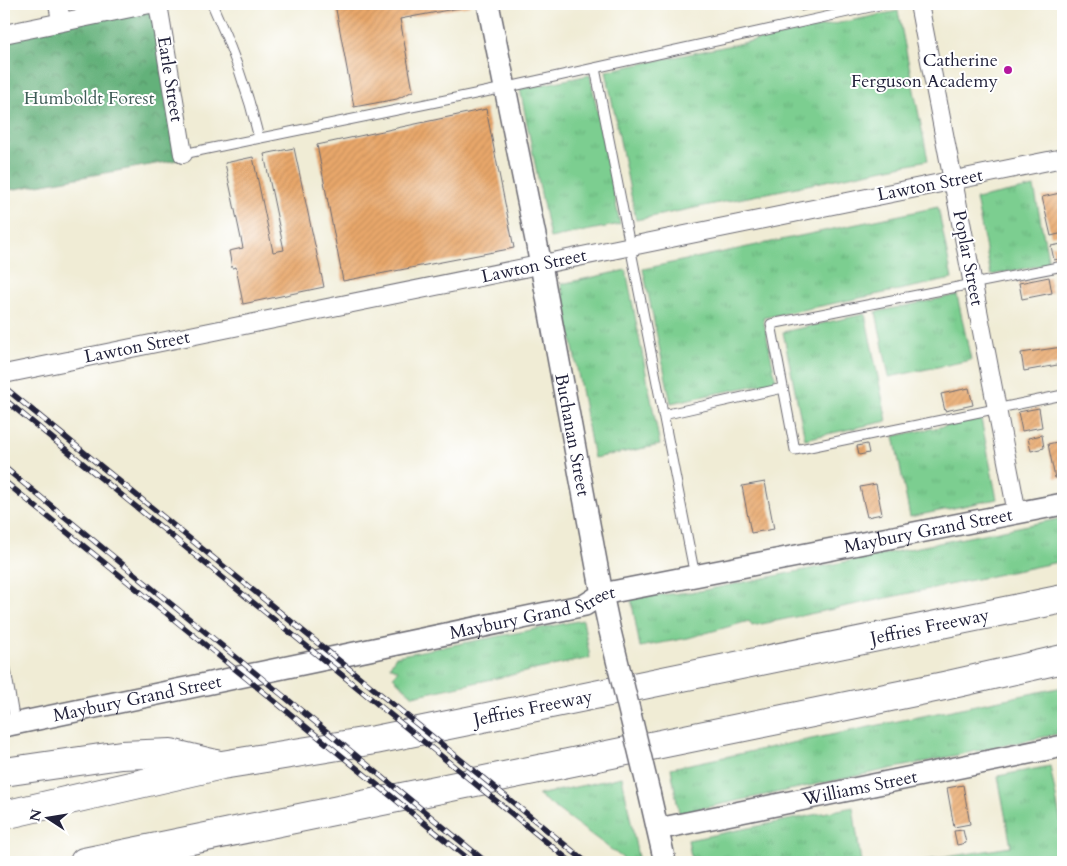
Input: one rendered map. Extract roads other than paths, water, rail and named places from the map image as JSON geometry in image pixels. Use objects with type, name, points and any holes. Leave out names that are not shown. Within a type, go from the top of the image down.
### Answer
[{"type":"highway","name":"Jeffries Freeway","points":[[4,815],[222,765],[374,740],[1063,598]]},
{"type":"highway","points":[[95,861],[1063,660]]},
{"type":"highway","points":[[1009,671],[1063,664]]},
{"type":"highway","points":[[4,772],[121,755],[163,753],[171,753],[222,765]]},
{"type":"street","points":[[58,4],[61,21]]},
{"type":"street","points":[[4,34],[150,4]]},
{"type":"street","name":"Earle Street","points":[[158,4],[183,154]]},
{"type":"street","name":"Buchanan Street","points":[[488,4],[541,265],[602,594],[666,862]]},
{"type":"street","name":"Poplar Street","points":[[920,4],[1017,513]]},
{"type":"street","name":"Lawton Street","points":[[4,374],[1063,158]]},
{"type":"street","name":"Maybury Grand Street","points":[[9,725],[585,605],[602,594],[1063,504]]},
{"type":"street","name":"Williams Street","points":[[658,829],[1063,748]]},
{"type":"lane","points":[[212,4],[225,31],[251,104],[259,138]]},
{"type":"lane","points":[[183,154],[504,88],[884,4]]},
{"type":"lane","points":[[595,68],[695,576]]},
{"type":"lane","points":[[1063,266],[771,324],[795,450],[1063,396]]},
{"type":"lane","points":[[664,415],[783,388]]},
{"type":"lane","points":[[4,658],[9,725]]},
{"type":"railway","points":[[4,387],[586,862]]},
{"type":"railway","points":[[4,399],[571,862]]},
{"type":"railway","points":[[4,467],[486,862]]},
{"type":"railway","points":[[4,481],[472,862]]},
{"type":"place","name":"Catherine Ferguson Academy","points":[[1008,70]]},
{"type":"park label","name":"Humboldt Forest","points":[[89,98]]}]
